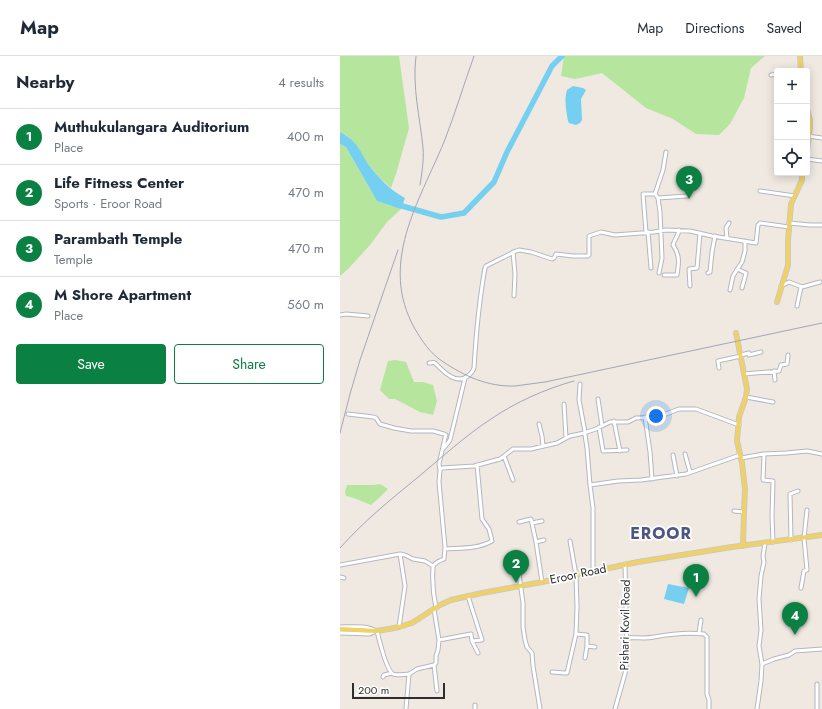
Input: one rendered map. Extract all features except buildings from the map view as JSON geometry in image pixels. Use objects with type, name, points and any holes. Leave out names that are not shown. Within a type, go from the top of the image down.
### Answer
[{"type":"main road","points":[[800,56],[801,68]]},
{"type":"main road","points":[[777,302],[788,265],[787,254],[791,204],[802,180],[802,176]]},
{"type":"main road","points":[[736,333],[747,389],[746,397],[739,417],[738,441],[745,489],[744,546]]},
{"type":"main road","name":"Eroor Road","points":[[340,628],[376,631],[399,627],[412,623],[451,600],[468,596],[625,564],[822,535]]},
{"type":"street","points":[[810,136],[822,138]]},
{"type":"street","points":[[659,273],[662,258],[660,212],[656,196],[664,170],[666,152]]},
{"type":"street","points":[[810,159],[822,161]]},
{"type":"street","points":[[760,191],[795,196]]},
{"type":"street","points":[[651,268],[643,194],[656,196],[687,196]]},
{"type":"street","points":[[726,238],[726,228],[729,223]]},
{"type":"street","points":[[429,363],[436,363],[449,376],[459,379],[465,378],[473,371],[485,268],[486,266],[513,252],[522,251],[552,259],[556,254],[588,256],[589,236],[601,232],[615,235],[660,232],[666,230],[690,230],[756,243],[758,225],[760,223],[822,225]]},
{"type":"street","points":[[664,275],[677,275],[678,252],[673,245],[674,240],[678,236],[679,230]]},
{"type":"street","points":[[690,286],[689,269],[697,268],[700,232]]},
{"type":"street","points":[[708,273],[710,272],[712,252],[716,236]]},
{"type":"street","points":[[730,290],[733,276],[742,262],[745,251],[744,241]]},
{"type":"street","points":[[513,252],[515,274],[514,296]]},
{"type":"street","points":[[737,269],[746,272],[742,288]]},
{"type":"street","points":[[781,286],[789,282],[800,287],[820,282]]},
{"type":"street","points":[[797,306],[800,287]]},
{"type":"street","points":[[340,314],[368,316]]},
{"type":"street","points":[[719,368],[718,361],[749,353],[749,355],[762,352]]},
{"type":"street","points":[[744,374],[779,371],[781,365],[787,364],[788,355]]},
{"type":"street","points":[[774,371],[775,380]]},
{"type":"street","points":[[442,450],[450,440],[465,378]]},
{"type":"street","points":[[580,384],[579,400],[588,455],[593,508],[593,571]]},
{"type":"street","points":[[746,397],[773,402]]},
{"type":"street","points":[[598,399],[603,451],[627,450]]},
{"type":"street","points":[[564,404],[566,438]]},
{"type":"street","points":[[440,470],[442,468],[477,465],[500,459],[513,449],[531,449],[558,443],[570,436],[600,427],[610,422],[628,422],[636,418],[645,417],[654,418],[679,409],[696,409],[739,425]]},
{"type":"street","points":[[348,414],[373,417],[376,418],[380,424],[394,428],[411,431],[433,431],[446,435],[439,464],[439,482],[445,549],[444,559],[438,561],[433,566],[432,581],[439,640],[436,663],[434,665],[437,691]]},
{"type":"street","points":[[645,417],[652,479]]},
{"type":"street","points":[[614,421],[620,451]]},
{"type":"street","points":[[539,424],[543,446]]},
{"type":"street","points":[[590,485],[677,476],[741,456],[807,451],[822,454]]},
{"type":"street","points":[[685,454],[690,472]]},
{"type":"street","points":[[764,454],[763,480],[773,481],[773,542]]},
{"type":"street","points":[[673,455],[677,476]]},
{"type":"street","points":[[504,456],[513,480]]},
{"type":"street","points":[[445,549],[477,547],[492,541],[489,529],[482,519],[477,465]]},
{"type":"street","points":[[791,540],[790,494],[798,491]]},
{"type":"street","points":[[801,588],[804,571],[807,570],[804,538],[807,510]]},
{"type":"street","points":[[734,511],[744,512]]},
{"type":"street","points":[[519,522],[530,519],[532,523],[542,582]]},
{"type":"street","points":[[532,523],[542,521]]},
{"type":"street","points":[[536,542],[544,540]]},
{"type":"street","points":[[552,672],[567,673],[576,634],[576,575],[570,541]]},
{"type":"street","points":[[757,709],[762,664],[759,646],[761,630],[759,599],[765,543]]},
{"type":"street","points":[[516,552],[523,603],[523,627],[527,646],[532,653],[540,709]]},
{"type":"street","points":[[340,565],[400,554],[413,559],[425,561],[433,566]]},
{"type":"street","points":[[399,627],[405,586],[400,554]]},
{"type":"street","name":"Pishari Kovil Road","points":[[615,709],[626,670],[625,564]]},
{"type":"street","points":[[340,577],[344,578]]},
{"type":"street","points":[[468,596],[482,640],[472,641]]},
{"type":"street","points":[[699,633],[701,620]]},
{"type":"street","points":[[340,633],[370,634],[376,631],[384,656],[392,673]]},
{"type":"street","points":[[439,640],[471,634],[472,641],[478,653]]},
{"type":"street","points":[[576,634],[587,635],[585,658]]},
{"type":"street","points":[[626,638],[654,638],[670,635],[704,634],[707,637],[707,694],[709,709]]},
{"type":"street","points":[[587,646],[595,647]]},
{"type":"street","points":[[762,664],[789,655],[795,650],[822,649]]},
{"type":"street","points":[[383,677],[384,675],[392,673],[409,674],[417,669],[434,665]]},
{"type":"street","points":[[406,709],[409,674]]},
{"type":"street","points":[[817,684],[817,709]]},
{"type":"green space","points":[[340,56],[399,56],[409,128],[391,188],[368,164],[356,145],[346,135],[340,132]]},
{"type":"green space","points":[[564,56],[765,56],[751,68],[744,98],[730,124],[719,135],[696,134],[673,119],[646,108],[602,73],[575,79],[561,76]]},
{"type":"green space","points":[[340,144],[346,147],[377,201],[401,209],[387,222],[370,245],[340,276]]},
{"type":"green space","points":[[395,360],[406,362],[414,382],[423,382],[433,385],[437,401],[433,415],[420,412],[395,399],[389,399],[380,390],[388,361]]},
{"type":"green space","points":[[380,484],[388,489],[371,505],[346,496],[345,492],[347,485]]},
{"type":"water","points":[[573,86],[586,90],[581,99],[582,120],[576,125],[569,123],[568,121],[566,105],[567,90]]},
{"type":"water","points":[[340,132],[355,144],[368,164],[380,178],[394,191],[405,198],[401,209],[377,201],[346,147],[340,144]]},
{"type":"water","points":[[668,584],[689,588],[684,604],[664,599]]},
{"type":"waterway","points":[[395,204],[441,217],[464,213],[494,182],[507,152],[552,66],[562,56]]},
{"type":"railway","points":[[416,56],[415,79],[423,153],[423,166],[420,185]]},
{"type":"railway","points":[[474,56],[444,142],[414,210],[406,234],[401,257],[400,281],[405,305],[415,329],[438,358],[477,380],[495,385],[515,386],[545,382],[822,323]]},
{"type":"railway","points":[[340,433],[360,360],[398,250]]},
{"type":"railway","points":[[340,548],[367,520],[453,447],[481,426],[521,402],[552,388],[574,381]]},
{"type":"place","name":"Parambath Temple","points":[[689,199]]},
{"type":"place","name":"Life Fitness Center","points":[[516,583]]},
{"type":"place","name":"Muthukulangara Auditorium","points":[[696,597]]},
{"type":"place","name":"M Shore Apartment","points":[[795,635]]},
{"type":"district","name":"EROOR","points":[[661,533]]}]
